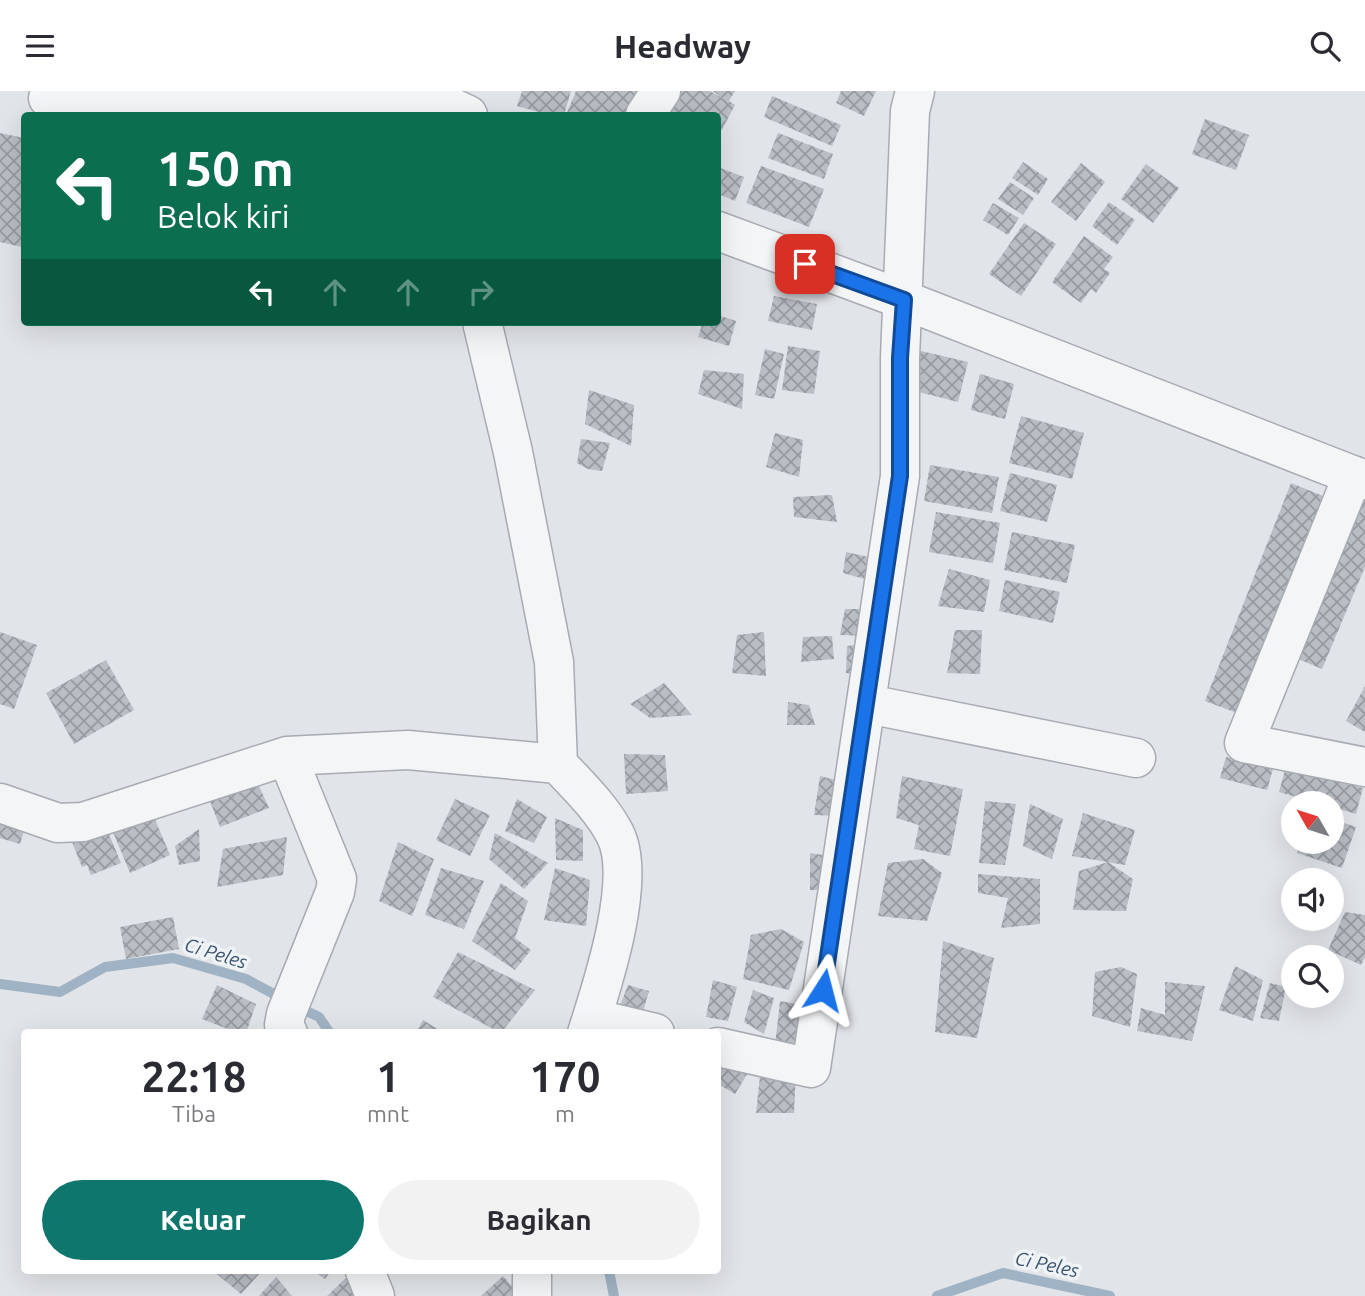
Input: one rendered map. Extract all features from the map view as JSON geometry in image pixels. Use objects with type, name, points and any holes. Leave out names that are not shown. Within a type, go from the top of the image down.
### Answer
[{"type":"street","points":[[647,112],[661,91]]},
{"type":"street","points":[[721,1048],[811,1068],[868,704],[900,476],[900,358],[910,110],[915,91]]},
{"type":"street","points":[[48,98],[211,97],[304,107],[428,101],[459,112]]},
{"type":"street","points":[[721,232],[904,300],[1359,477],[1244,743],[1365,767]]},
{"type":"street","points":[[483,326],[513,452],[554,662],[558,764],[595,804],[617,837],[623,882],[610,960],[590,1025],[622,1029]]},
{"type":"street","points":[[868,704],[1136,758]]},
{"type":"street","points":[[0,803],[58,823],[83,823],[287,756],[408,750],[558,764]]},
{"type":"street","points":[[287,756],[337,879],[335,892],[291,1010]]},
{"type":"street","points":[[366,1274],[375,1296]]},
{"type":"street","points":[[531,1296],[532,1274]]},
{"type":"building","points":[[522,91],[571,91],[565,112],[539,112],[517,106]]},
{"type":"building","points":[[576,91],[647,91],[637,112],[567,112]]},
{"type":"building","points":[[667,91],[710,91],[724,99],[713,91],[735,91],[729,101],[735,105],[721,131],[721,112],[667,112],[658,107]]},
{"type":"building","points":[[841,91],[876,91],[864,116],[836,103]]},
{"type":"building","points":[[772,96],[841,125],[832,146],[764,117]]},
{"type":"building","points":[[1205,119],[1249,135],[1236,170],[1192,154]]},
{"type":"building","points":[[0,133],[21,137],[21,247],[0,242]]},
{"type":"building","points":[[778,133],[833,154],[824,179],[768,158]]},
{"type":"building","points":[[1023,162],[1048,179],[1038,195],[1012,178]]},
{"type":"building","points":[[1081,163],[1105,182],[1076,221],[1051,202]]},
{"type":"building","points":[[1146,164],[1179,188],[1153,223],[1121,199]]},
{"type":"building","points":[[761,166],[824,189],[809,227],[746,203]]},
{"type":"building","points":[[721,168],[744,177],[735,201],[721,195]]},
{"type":"building","points":[[1010,182],[1034,198],[1023,215],[998,199]]},
{"type":"building","points":[[1109,202],[1135,220],[1117,245],[1092,226]]},
{"type":"building","points":[[993,203],[1019,218],[1008,235],[983,220]]},
{"type":"building","points":[[1024,223],[1056,244],[1021,296],[989,274]]},
{"type":"building","points":[[1084,236],[1113,257],[1104,269],[1110,273],[1096,293],[1091,289],[1081,303],[1052,282]]},
{"type":"building","points":[[774,296],[817,304],[812,330],[768,321]]},
{"type":"building","points":[[721,316],[736,321],[729,346],[698,337],[702,326],[721,326]]},
{"type":"building","points":[[788,346],[820,351],[814,394],[782,390]]},
{"type":"building","points":[[765,349],[784,354],[774,399],[755,395]]},
{"type":"building","points":[[921,351],[968,362],[958,402],[911,390]]},
{"type":"building","points":[[704,370],[744,374],[742,409],[698,394]]},
{"type":"building","points":[[980,374],[1014,384],[1005,419],[971,410]]},
{"type":"building","points":[[589,390],[634,405],[631,446],[585,424]]},
{"type":"building","points":[[1021,416],[1084,433],[1072,479],[1009,463]]},
{"type":"building","points":[[775,433],[803,440],[799,477],[766,467]]},
{"type":"building","points":[[581,439],[610,443],[602,471],[588,469],[577,463]]},
{"type":"building","points":[[930,465],[999,477],[992,513],[924,501]]},
{"type":"building","points":[[1010,473],[1057,485],[1047,522],[1000,511]]},
{"type":"building","points":[[1291,483],[1323,496],[1237,713],[1205,701]]},
{"type":"building","points":[[832,495],[837,522],[794,517],[793,497]]},
{"type":"building","points":[[1365,496],[1365,567],[1322,669],[1291,656]]},
{"type":"building","points":[[936,512],[1000,523],[993,563],[929,552]]},
{"type":"building","points":[[1012,532],[1075,545],[1067,583],[1004,570]]},
{"type":"building","points":[[846,552],[882,560],[879,583],[843,573]]},
{"type":"building","points":[[949,569],[990,580],[984,612],[938,606]]},
{"type":"building","points":[[1005,580],[1060,592],[1053,623],[999,611]]},
{"type":"building","points":[[845,609],[871,609],[868,636],[840,635]]},
{"type":"building","points":[[955,630],[982,630],[980,674],[947,673]]},
{"type":"building","points":[[0,632],[37,645],[14,709],[0,704]]},
{"type":"building","points":[[764,632],[766,676],[732,673],[737,635]]},
{"type":"building","points":[[832,636],[834,659],[801,662],[803,637]]},
{"type":"building","points":[[868,643],[862,675],[846,673],[847,646]]},
{"type":"building","points":[[106,660],[134,710],[74,744],[46,693]]},
{"type":"building","points":[[664,683],[692,715],[650,718],[630,704]]},
{"type":"building","points":[[1365,686],[1365,732],[1346,721]]},
{"type":"building","points":[[788,702],[809,705],[815,725],[787,725]]},
{"type":"building","points":[[624,754],[665,755],[668,791],[626,794]]},
{"type":"building","points":[[1226,757],[1273,769],[1267,790],[1220,778]]},
{"type":"building","points":[[1286,766],[1363,788],[1356,814],[1344,810],[1344,791],[1279,792]]},
{"type":"building","points":[[820,776],[847,783],[841,816],[814,815]]},
{"type":"building","points":[[902,776],[963,789],[950,856],[914,849],[919,825],[896,818]]},
{"type":"building","points":[[259,786],[269,808],[220,827],[210,801]]},
{"type":"building","points":[[455,799],[490,815],[470,856],[436,840]]},
{"type":"building","points":[[517,799],[547,817],[534,843],[505,831]]},
{"type":"building","points":[[985,801],[1016,804],[1005,865],[979,863]]},
{"type":"building","points":[[148,803],[170,855],[130,873],[108,820]]},
{"type":"building","points":[[1030,804],[1063,819],[1052,859],[1023,846]]},
{"type":"building","points":[[0,805],[29,815],[20,844],[0,838]]},
{"type":"building","points":[[1083,813],[1135,830],[1125,865],[1072,856]]},
{"type":"building","points":[[555,818],[583,830],[583,861],[556,860]]},
{"type":"building","points":[[104,822],[121,863],[91,875],[87,865],[82,867],[70,837]]},
{"type":"building","points":[[1344,823],[1356,827],[1342,868],[1300,854],[1344,854]]},
{"type":"building","points":[[199,829],[200,861],[179,865],[175,846]]},
{"type":"building","points":[[495,833],[548,863],[524,889],[489,859]]},
{"type":"building","points":[[287,837],[283,875],[217,887],[223,849]]},
{"type":"building","points":[[398,842],[434,859],[412,916],[379,901]]},
{"type":"building","points":[[810,853],[836,857],[829,890],[810,890]]},
{"type":"building","points":[[923,859],[942,873],[927,921],[878,916],[888,863]]},
{"type":"building","points":[[1108,862],[1133,879],[1126,911],[1073,910],[1079,871]]},
{"type":"building","points":[[441,868],[484,881],[464,929],[425,915]]},
{"type":"building","points":[[555,868],[590,880],[586,926],[544,920]]},
{"type":"building","points":[[978,874],[1040,879],[1040,924],[1001,928],[1008,898],[978,893]]},
{"type":"building","points":[[501,883],[528,901],[515,938],[531,950],[515,970],[472,941]]},
{"type":"building","points":[[1345,912],[1365,915],[1365,957],[1361,965],[1344,957],[1344,945],[1330,945],[1336,931],[1344,931]]},
{"type":"building","points":[[173,917],[179,949],[126,959],[120,927]]},
{"type":"building","points":[[781,929],[804,942],[789,990],[743,979],[751,935]]},
{"type":"building","points":[[943,941],[994,958],[977,1038],[935,1032]]},
{"type":"building","points":[[458,952],[535,990],[504,1029],[493,1029],[433,997]]},
{"type":"building","points":[[1235,966],[1263,980],[1253,1021],[1219,1010]]},
{"type":"building","points":[[1121,967],[1137,974],[1130,1027],[1092,1016],[1095,972]]},
{"type":"building","points":[[713,980],[737,987],[728,1021],[706,1017]]},
{"type":"building","points":[[1165,982],[1205,986],[1192,1041],[1137,1031],[1141,1008],[1165,1015]]},
{"type":"building","points":[[1270,983],[1281,986],[1279,1021],[1260,1018]]},
{"type":"building","points":[[217,985],[256,1004],[247,1029],[228,1029],[202,1019]]},
{"type":"building","points":[[628,985],[649,991],[642,1015],[618,1011]]},
{"type":"building","points":[[753,990],[774,998],[764,1034],[744,1022]]},
{"type":"building","points":[[780,1001],[814,1007],[806,1058],[774,1054]]},
{"type":"building","points":[[423,1020],[438,1029],[418,1029]]},
{"type":"building","points":[[721,1053],[751,1068],[735,1094],[721,1086]]},
{"type":"building","points":[[796,1072],[794,1113],[756,1113],[760,1076]]},
{"type":"building","points":[[217,1274],[259,1274],[241,1294]]},
{"type":"building","points":[[350,1274],[354,1274],[360,1296],[327,1296]]},
{"type":"building","points":[[503,1276],[519,1294],[517,1296],[481,1296]]},
{"type":"building","points":[[276,1277],[292,1296],[259,1296]]},
{"type":"waterway","name":"Ci Peles","points":[[0,984],[60,992],[105,967],[173,958],[246,979],[285,1000]]},
{"type":"waterway","name":"Ci Peles","points":[[298,1007],[319,1017],[327,1029]]},
{"type":"waterway","name":"Ci Peles","points":[[937,1296],[1003,1273],[1110,1296]]},
{"type":"waterway","name":"Ci Peles","points":[[610,1274],[614,1296]]},
{"type":"route","points":[[805,264],[904,300],[900,358],[900,476],[868,704],[823,990]]}]
